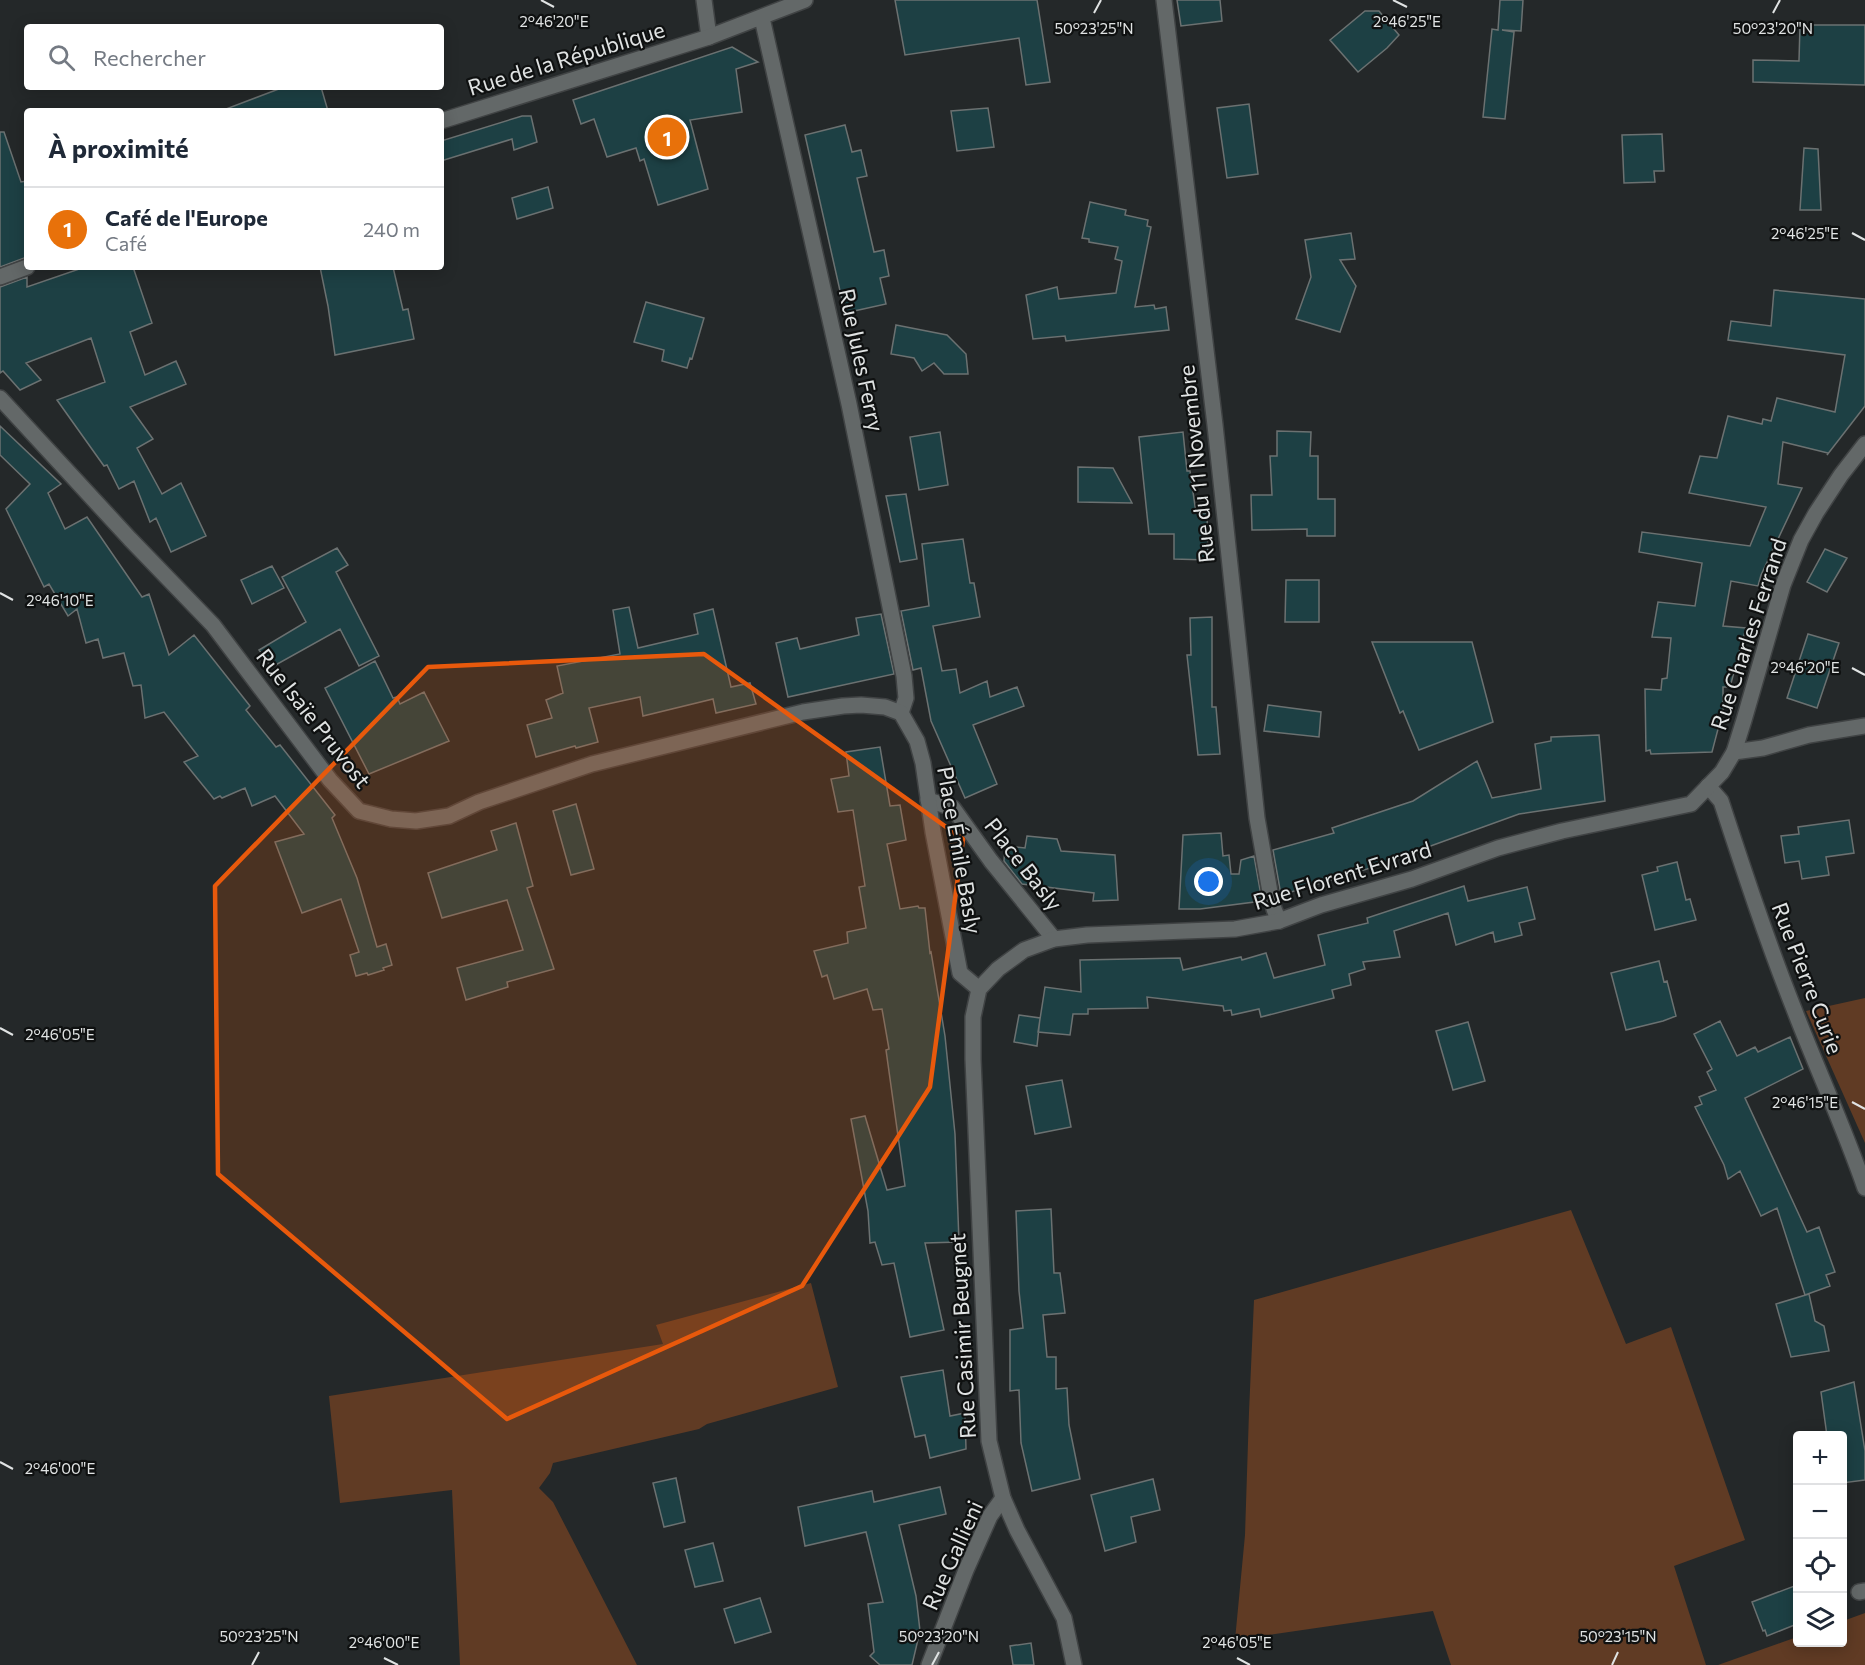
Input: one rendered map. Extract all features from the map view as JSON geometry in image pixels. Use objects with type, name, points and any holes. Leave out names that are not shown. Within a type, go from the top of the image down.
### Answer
[{"type":"street","points":[[704,0],[709,37]]},
{"type":"street","name":"Rue de la République","points":[[444,120],[709,37],[805,0]]},
{"type":"street","name":"Rue du 11 Novembre","points":[[1164,0],[1215,425],[1257,818],[1270,892],[1279,921]]},
{"type":"street","name":"Rue Jules Ferry","points":[[762,18],[849,404],[902,664],[906,698],[901,713]]},
{"type":"street","points":[[0,277],[24,268]]},
{"type":"street","name":"Rue Isaïe Pruvost","points":[[0,398],[213,625],[330,780],[359,812],[391,819],[416,821],[449,816],[479,802],[592,764],[803,712],[861,705],[885,707],[901,713]]},
{"type":"street","name":"Rue Charles Ferrand","points":[[1691,804],[1722,772],[1734,752],[1783,585],[1801,540],[1822,503],[1865,444]]},
{"type":"street","name":"Place Émile Basly","points":[[901,713],[917,741],[923,763],[933,832],[960,973],[979,989]]},
{"type":"street","points":[[1734,752],[1763,748],[1809,735],[1865,726]]},
{"type":"street","name":"Rue Pierre Curie","points":[[1708,786],[1721,801],[1771,951],[1850,1144],[1865,1188]]},
{"type":"street","name":"Place Basly","points":[[928,800],[953,808],[991,861],[1054,939]]},
{"type":"street","name":"Rue Florent Evrard","points":[[979,989],[998,969],[1024,950],[1054,939],[1087,935],[1235,929],[1279,921],[1320,905],[1412,879],[1498,848],[1562,831],[1691,804]]},
{"type":"street","name":"Rue Casimir Beugnet","points":[[979,989],[973,1017],[973,1059],[989,1441],[1003,1498],[1017,1530],[1064,1618],[1074,1665]]},
{"type":"street","name":"Rue Gallieni","points":[[929,1665],[966,1570],[990,1516],[1003,1498]]},
{"type":"highlighted area","points":[[704,654],[963,839],[930,1087],[802,1286],[507,1419],[218,1174],[215,886],[428,667]]},
{"type":"shaded area","points":[[1865,998],[1865,1143],[1806,1011]]},
{"type":"shaded area","points":[[1571,1210],[1626,1344],[1671,1327],[1745,1540],[1674,1566],[1706,1665],[1451,1665],[1433,1611],[1235,1640],[1245,1535],[1254,1300]]},
{"type":"shaded area","points":[[811,1283],[838,1387],[707,1424],[699,1429],[553,1463],[550,1473],[539,1488],[553,1502],[637,1665],[460,1665],[452,1490],[340,1503],[329,1396],[663,1344],[656,1325]]},
{"type":"shaded area","points":[[1865,1613],[1865,1665],[1718,1665],[1793,1638],[1793,1647],[1847,1647],[1847,1620]]},
{"type":"building","points":[[895,0],[1037,0],[1050,82],[1026,85],[1019,38],[905,55]]},
{"type":"building","points":[[1177,0],[1220,0],[1222,21],[1181,26]]},
{"type":"building","points":[[1500,0],[1523,0],[1521,31],[1502,30],[1514,32],[1505,119],[1483,117],[1492,29],[1498,30]]},
{"type":"building","points":[[1365,11],[1379,11],[1399,35],[1358,72],[1330,40]]},
{"type":"building","points":[[1800,25],[1865,25],[1865,85],[1753,82],[1753,60],[1799,61]]},
{"type":"building","points":[[732,47],[758,62],[736,69],[742,112],[690,120],[708,189],[658,205],[644,159],[640,161],[636,148],[607,157],[594,119],[581,124],[573,100]]},
{"type":"building","points":[[276,90],[322,90],[327,108],[229,108]]},
{"type":"building","points":[[1249,104],[1258,174],[1227,178],[1217,108]]},
{"type":"building","points":[[988,108],[994,147],[957,151],[951,111]]},
{"type":"building","points":[[522,116],[531,116],[537,142],[514,150],[512,139],[444,160],[444,140]]},
{"type":"building","points":[[845,125],[852,152],[861,150],[867,176],[857,178],[874,252],[884,250],[889,276],[880,278],[886,304],[845,313],[805,135]]},
{"type":"building","points":[[0,132],[4,132],[21,182],[24,182],[24,258],[0,267]]},
{"type":"building","points":[[1662,134],[1664,171],[1654,171],[1655,182],[1624,183],[1622,135]]},
{"type":"building","points":[[1804,148],[1818,149],[1821,210],[1800,210]]},
{"type":"building","points":[[548,187],[553,208],[517,219],[512,198]]},
{"type":"building","points":[[1090,202],[1126,210],[1125,215],[1148,220],[1147,226],[1151,227],[1135,307],[1154,305],[1155,309],[1166,307],[1169,330],[1066,341],[1065,336],[1033,339],[1026,295],[1057,287],[1059,299],[1116,293],[1122,261],[1115,259],[1118,247],[1089,242],[1089,239],[1082,238]]},
{"type":"building","points":[[1351,233],[1355,259],[1340,260],[1356,286],[1340,332],[1296,319],[1311,277],[1305,240]]},
{"type":"building","points":[[76,270],[134,270],[152,323],[130,332],[145,375],[176,361],[186,384],[130,407],[153,439],[137,448],[162,494],[181,483],[206,536],[171,552],[156,518],[150,522],[134,481],[119,489],[107,465],[104,466],[57,400],[105,382],[91,338],[26,363],[41,380],[20,390],[3,371],[0,373],[0,287],[27,277],[27,287]]},
{"type":"building","points":[[321,270],[394,270],[403,310],[408,309],[414,339],[335,355]]},
{"type":"building","points":[[1774,290],[1865,299],[1865,406],[1827,455],[1828,453],[1783,442],[1778,484],[1802,488],[1758,586],[1731,581],[1723,626],[1746,628],[1730,687],[1723,687],[1723,710],[1712,752],[1651,754],[1650,750],[1646,751],[1645,689],[1661,690],[1662,679],[1667,678],[1671,638],[1652,637],[1658,602],[1695,606],[1702,563],[1639,552],[1642,532],[1750,546],[1766,507],[1689,493],[1700,456],[1717,458],[1728,416],[1762,424],[1763,419],[1771,421],[1777,398],[1835,412],[1845,355],[1728,340],[1731,321],[1771,326]]},
{"type":"building","points":[[646,302],[704,318],[692,359],[690,358],[687,368],[662,361],[664,350],[634,342]]},
{"type":"building","points":[[896,325],[947,335],[966,354],[968,374],[944,374],[934,363],[922,371],[914,358],[891,354]]},
{"type":"building","points":[[0,426],[61,484],[48,493],[65,529],[87,517],[142,597],[149,594],[169,655],[194,635],[250,706],[246,710],[276,747],[280,745],[335,815],[332,818],[357,878],[377,947],[386,944],[392,965],[368,975],[367,973],[356,976],[350,955],[359,952],[341,899],[302,913],[275,842],[304,834],[275,796],[252,806],[245,788],[214,799],[184,762],[198,756],[164,712],[145,718],[141,685],[133,686],[124,653],[103,658],[98,639],[86,643],[77,609],[68,616],[49,584],[44,587],[6,509],[30,484],[0,455]]},
{"type":"building","points":[[1277,431],[1311,432],[1310,456],[1318,456],[1318,499],[1335,499],[1335,536],[1307,536],[1307,529],[1252,530],[1251,495],[1272,495],[1270,456],[1277,456]]},
{"type":"building","points":[[940,432],[948,485],[919,490],[910,437]]},
{"type":"building","points":[[1183,432],[1187,471],[1190,471],[1196,513],[1207,513],[1208,560],[1174,559],[1174,534],[1149,534],[1139,437]]},
{"type":"building","points":[[1078,467],[1113,468],[1132,503],[1078,502]]},
{"type":"building","points":[[906,494],[917,559],[900,562],[886,496]]},
{"type":"building","points":[[963,539],[970,583],[974,583],[980,617],[933,626],[942,671],[956,669],[960,693],[987,681],[990,697],[1017,687],[1024,706],[973,725],[997,784],[965,798],[931,721],[921,668],[913,670],[901,611],[929,606],[922,544]]},
{"type":"building","points":[[337,548],[348,565],[336,572],[379,656],[359,666],[340,629],[272,667],[259,650],[306,622],[282,577]]},
{"type":"building","points":[[1825,549],[1847,558],[1827,592],[1807,582]]},
{"type":"building","points":[[272,566],[284,588],[252,604],[241,580]]},
{"type":"building","points":[[1286,580],[1319,580],[1319,622],[1285,622]]},
{"type":"building","points":[[629,607],[638,648],[698,634],[694,614],[713,609],[731,687],[750,683],[756,704],[716,713],[713,699],[643,716],[640,697],[589,708],[598,742],[536,757],[527,725],[552,718],[546,700],[563,693],[557,666],[620,654],[613,610]]},
{"type":"building","points":[[881,614],[894,674],[788,697],[776,643],[797,638],[800,649],[859,635],[856,618]]},
{"type":"building","points":[[1212,617],[1212,707],[1216,707],[1220,754],[1198,755],[1187,655],[1191,655],[1190,618]]},
{"type":"building","points":[[1808,634],[1839,643],[1817,708],[1787,698]]},
{"type":"building","points":[[1372,642],[1472,642],[1493,722],[1419,750],[1403,711],[1400,713]]},
{"type":"building","points":[[375,661],[393,698],[397,697],[400,704],[424,692],[449,741],[369,774],[325,688]]},
{"type":"building","points":[[1268,705],[1321,712],[1319,737],[1264,731]]},
{"type":"building","points":[[1599,735],[1605,801],[1519,814],[1367,869],[1281,895],[1273,850],[1334,833],[1332,828],[1413,801],[1477,761],[1492,798],[1541,789],[1535,744],[1551,741],[1551,737]]},
{"type":"building","points":[[880,747],[890,806],[900,805],[906,840],[887,844],[900,909],[918,906],[925,908],[930,953],[945,1036],[955,1134],[959,1242],[925,1243],[944,1330],[910,1337],[894,1263],[882,1265],[875,1242],[870,1243],[868,1211],[851,1119],[865,1116],[887,1190],[905,1186],[882,1009],[873,1010],[867,989],[834,999],[827,975],[822,977],[814,951],[848,943],[847,932],[866,928],[859,887],[865,886],[853,810],[838,812],[831,779],[849,776],[846,752]]},
{"type":"building","points":[[576,804],[594,869],[571,875],[553,811]]},
{"type":"building","points":[[1849,820],[1854,853],[1826,857],[1829,875],[1802,879],[1799,861],[1785,863],[1781,836],[1799,834],[1798,827]]},
{"type":"building","points":[[516,823],[533,886],[527,888],[554,969],[507,982],[508,987],[466,1000],[457,968],[523,950],[507,900],[442,918],[428,873],[497,850],[491,831]]},
{"type":"building","points":[[1221,833],[1223,856],[1229,855],[1231,874],[1239,874],[1241,860],[1254,856],[1262,901],[1200,909],[1179,909],[1183,835]]},
{"type":"building","points":[[1027,836],[1057,839],[1061,851],[1115,855],[1118,900],[1093,901],[1094,893],[1022,884],[1004,861],[1005,846],[1025,848]]},
{"type":"building","points":[[1677,862],[1686,900],[1690,899],[1696,920],[1655,930],[1642,875],[1658,871],[1657,867]]},
{"type":"building","points":[[1464,886],[1468,901],[1527,887],[1535,919],[1519,923],[1522,935],[1495,942],[1493,932],[1456,945],[1448,913],[1394,931],[1400,957],[1363,962],[1365,969],[1349,974],[1351,985],[1332,990],[1334,998],[1261,1017],[1259,1009],[1232,1015],[1231,1010],[1224,1011],[1223,1006],[1147,997],[1148,1008],[1088,1009],[1088,1014],[1073,1014],[1070,1035],[1038,1032],[1045,987],[1081,992],[1080,960],[1180,958],[1183,970],[1241,957],[1242,960],[1266,953],[1274,978],[1325,965],[1318,935],[1368,923],[1367,918]]},
{"type":"building","points":[[1659,961],[1676,1016],[1626,1030],[1611,973]]},
{"type":"building","points":[[1019,1015],[1040,1018],[1037,1046],[1014,1042]]},
{"type":"building","points":[[1720,1021],[1737,1056],[1755,1047],[1758,1052],[1790,1037],[1803,1069],[1745,1098],[1807,1232],[1819,1227],[1835,1272],[1826,1275],[1830,1286],[1805,1295],[1777,1208],[1761,1216],[1740,1171],[1728,1179],[1724,1165],[1695,1107],[1702,1104],[1699,1097],[1716,1090],[1707,1072],[1712,1069],[1694,1034]]},
{"type":"building","points":[[1468,1022],[1485,1081],[1453,1090],[1436,1031]]},
{"type":"building","points":[[1062,1080],[1071,1127],[1035,1134],[1026,1086]]},
{"type":"building","points":[[1051,1209],[1054,1273],[1060,1273],[1065,1313],[1043,1315],[1047,1357],[1056,1357],[1056,1389],[1067,1388],[1069,1425],[1080,1479],[1032,1491],[1021,1443],[1019,1390],[1010,1391],[1010,1330],[1023,1328],[1016,1211]]},
{"type":"building","points":[[1809,1294],[1815,1321],[1824,1326],[1829,1351],[1791,1357],[1776,1304]]},
{"type":"building","points":[[943,1370],[950,1416],[965,1413],[966,1449],[930,1458],[925,1435],[915,1437],[901,1377]]},
{"type":"building","points":[[1854,1382],[1865,1451],[1865,1480],[1847,1482],[1847,1431],[1826,1431],[1821,1392]]},
{"type":"building","points":[[676,1478],[685,1522],[664,1527],[653,1483]]},
{"type":"building","points":[[1153,1479],[1160,1510],[1131,1517],[1136,1542],[1105,1551],[1091,1495]]},
{"type":"building","points":[[940,1487],[946,1514],[899,1525],[916,1596],[920,1631],[912,1665],[880,1665],[870,1656],[874,1652],[868,1604],[883,1602],[866,1532],[805,1546],[798,1507],[872,1491],[874,1502]]},
{"type":"building","points":[[713,1543],[723,1581],[695,1587],[685,1550]]},
{"type":"building","points":[[1793,1587],[1793,1626],[1767,1636],[1752,1602]]},
{"type":"building","points":[[760,1598],[771,1632],[735,1643],[724,1609]]},
{"type":"building","points":[[1031,1643],[1034,1665],[1013,1665],[1010,1646]]},
{"type":"place","name":"Café de l'Europe","points":[[667,137]]}]
